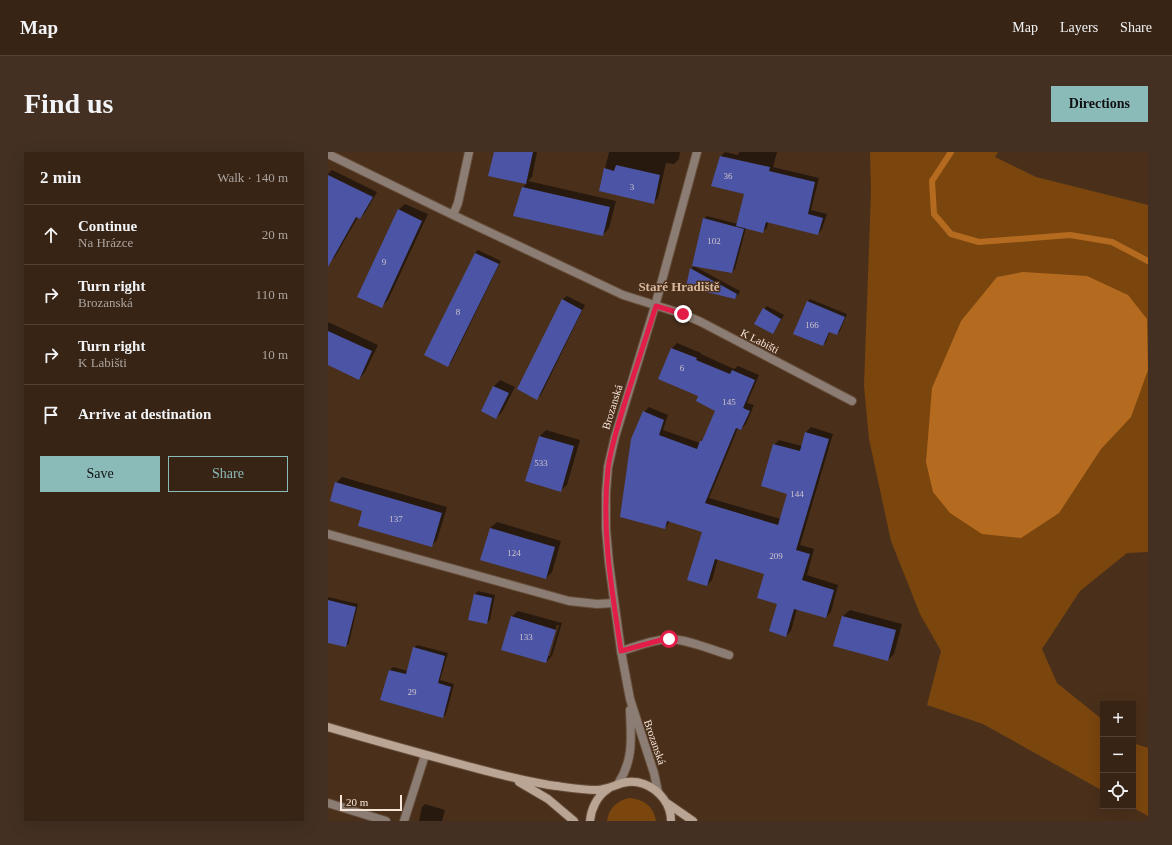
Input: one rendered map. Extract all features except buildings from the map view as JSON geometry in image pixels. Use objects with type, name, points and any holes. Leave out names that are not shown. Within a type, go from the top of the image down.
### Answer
[{"type":"main road","points":[[328,727],[425,755],[527,781],[586,790],[599,790],[625,782],[639,782],[646,784],[658,792],[667,803],[693,821]]},
{"type":"main road","points":[[490,772],[521,782],[548,799],[574,821]]},
{"type":"main road","points":[[590,821],[591,811],[599,797],[615,785]]},
{"type":"main road","points":[[667,803],[671,821]]},
{"type":"street","points":[[453,215],[458,203],[469,152]]},
{"type":"street","name":"Brozanská","points":[[658,792],[654,772],[630,699],[621,651],[606,529],[606,493],[608,468],[614,436],[656,306],[697,152]]},
{"type":"street","name":"K Labišti","points":[[328,154],[623,295],[701,322],[852,401]]},
{"type":"street","points":[[328,534],[569,601],[597,604],[614,603]]},
{"type":"street","points":[[621,651],[669,639],[680,640],[729,655]]},
{"type":"street","name":"Brozanská","points":[[615,785],[626,768],[631,751],[630,699]]},
{"type":"street","points":[[404,821],[425,755]]},
{"type":"street","points":[[328,803],[386,821]]},
{"type":"shaded area","points":[[870,152],[998,152],[995,157],[1036,177],[1148,205],[1148,552],[1127,553],[1080,591],[1042,649],[1057,683],[1100,718],[1100,789],[983,724],[927,705],[941,651],[920,614],[891,541],[869,439],[864,386],[871,192]]},
{"type":"shaded area","points":[[1023,272],[1087,276],[1128,295],[1147,319],[1148,370],[1131,417],[1101,449],[1059,513],[1021,538],[982,534],[950,513],[933,492],[926,462],[932,388],[961,321],[997,277]]},
{"type":"shaded area","points":[[1136,744],[1148,748],[1148,816],[1135,809]]},
{"type":"shaded area","points":[[629,798],[639,800],[647,804],[653,811],[656,821],[607,821],[608,816],[614,806],[617,803]]},
{"type":"waterway","points":[[951,152],[932,181],[934,214],[951,234],[979,242],[1070,235],[1112,242],[1148,261]]},
{"type":"district","name":"Staré Hradiště","points":[[679,286]]},
{"type":"route","points":[[669,639],[621,651],[608,563],[606,493],[608,468],[614,436],[656,306],[683,314]]}]
